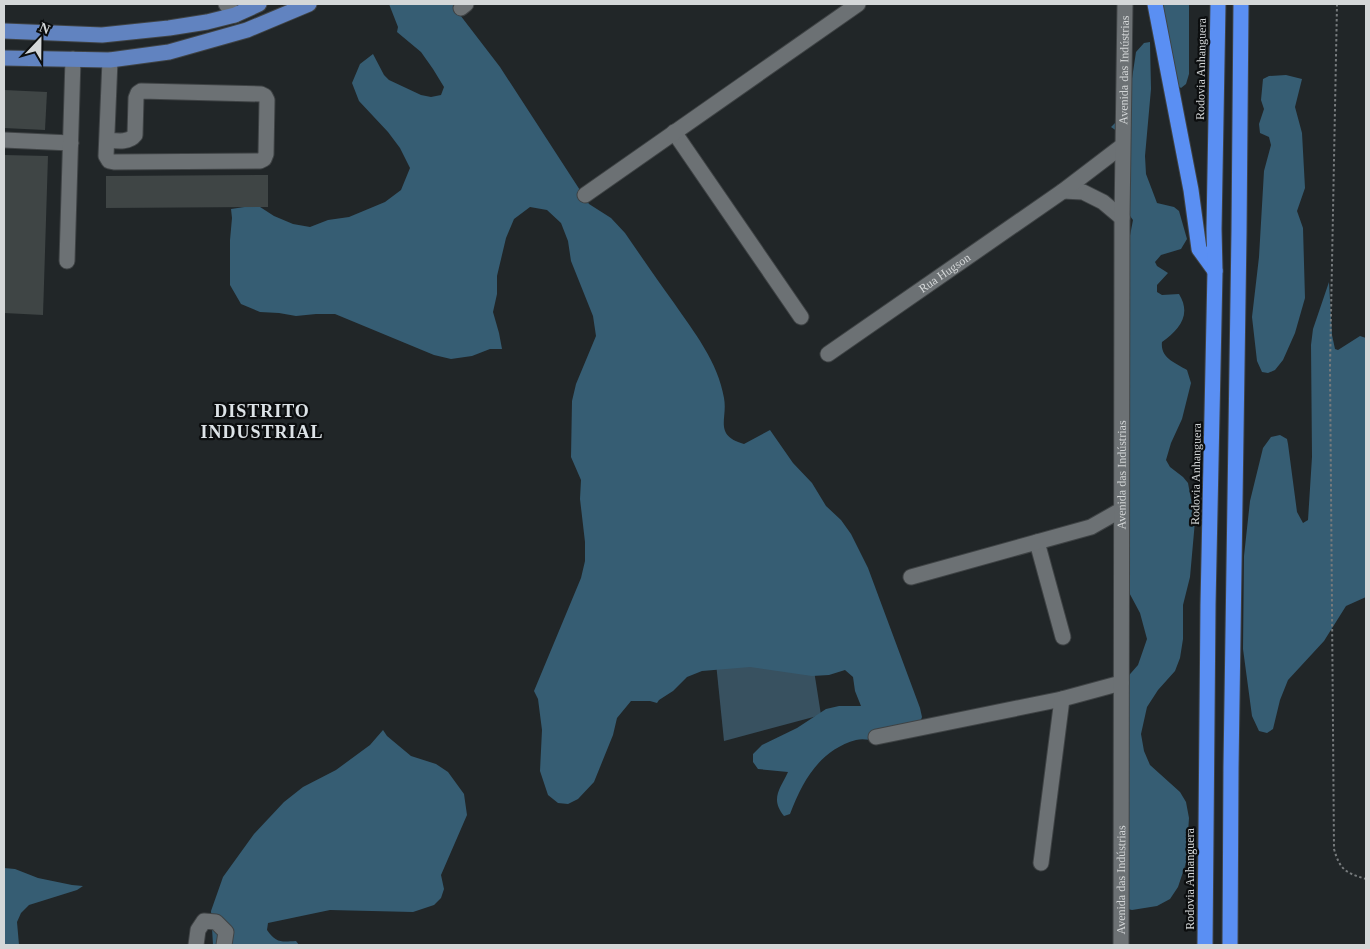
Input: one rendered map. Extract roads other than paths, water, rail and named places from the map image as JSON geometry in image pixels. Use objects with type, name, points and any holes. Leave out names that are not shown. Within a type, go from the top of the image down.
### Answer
[{"type":"highway","points":[[1155,4],[1192,190],[1200,249],[1215,272]]},
{"type":"highway","name":"Rodovia Anhanguera","points":[[1205,945],[1218,4]]},
{"type":"highway","points":[[1230,945],[1230,768],[1241,4]]},
{"type":"main road","points":[[4,31],[102,35],[169,28],[207,22],[230,9],[259,4]]},
{"type":"main road","points":[[4,58],[110,60],[169,52],[246,30],[309,4]]},
{"type":"street","points":[[585,195],[858,4]]},
{"type":"street","name":"Avenida das Indústrias","points":[[1120,945],[1122,146],[1125,4]]},
{"type":"street","points":[[67,261],[73,59]]},
{"type":"street","points":[[107,140],[126,141],[132,139],[135,134],[136,98],[141,91],[261,94],[267,100],[266,154],[264,159],[260,161],[109,161],[106,156],[110,60]]},
{"type":"street","points":[[674,132],[801,317]]},
{"type":"street","points":[[4,140],[71,143]]},
{"type":"street","name":"Rua Hugson","points":[[828,354],[1063,191],[1122,146]]},
{"type":"street","points":[[1063,191],[1083,192],[1103,202],[1122,218]]},
{"type":"street","points":[[911,577],[1090,527],[1121,510]]},
{"type":"street","points":[[1037,542],[1063,637]]},
{"type":"street","points":[[876,737],[1062,699],[1121,683]]},
{"type":"street","points":[[1042,863],[1062,699]]},
{"type":"street","points":[[196,945],[198,930],[204,920],[216,922],[226,932],[224,945]]},
{"type":"district","name":"DISTRITO INDUSTRIAL","points":[[262,421]]}]
